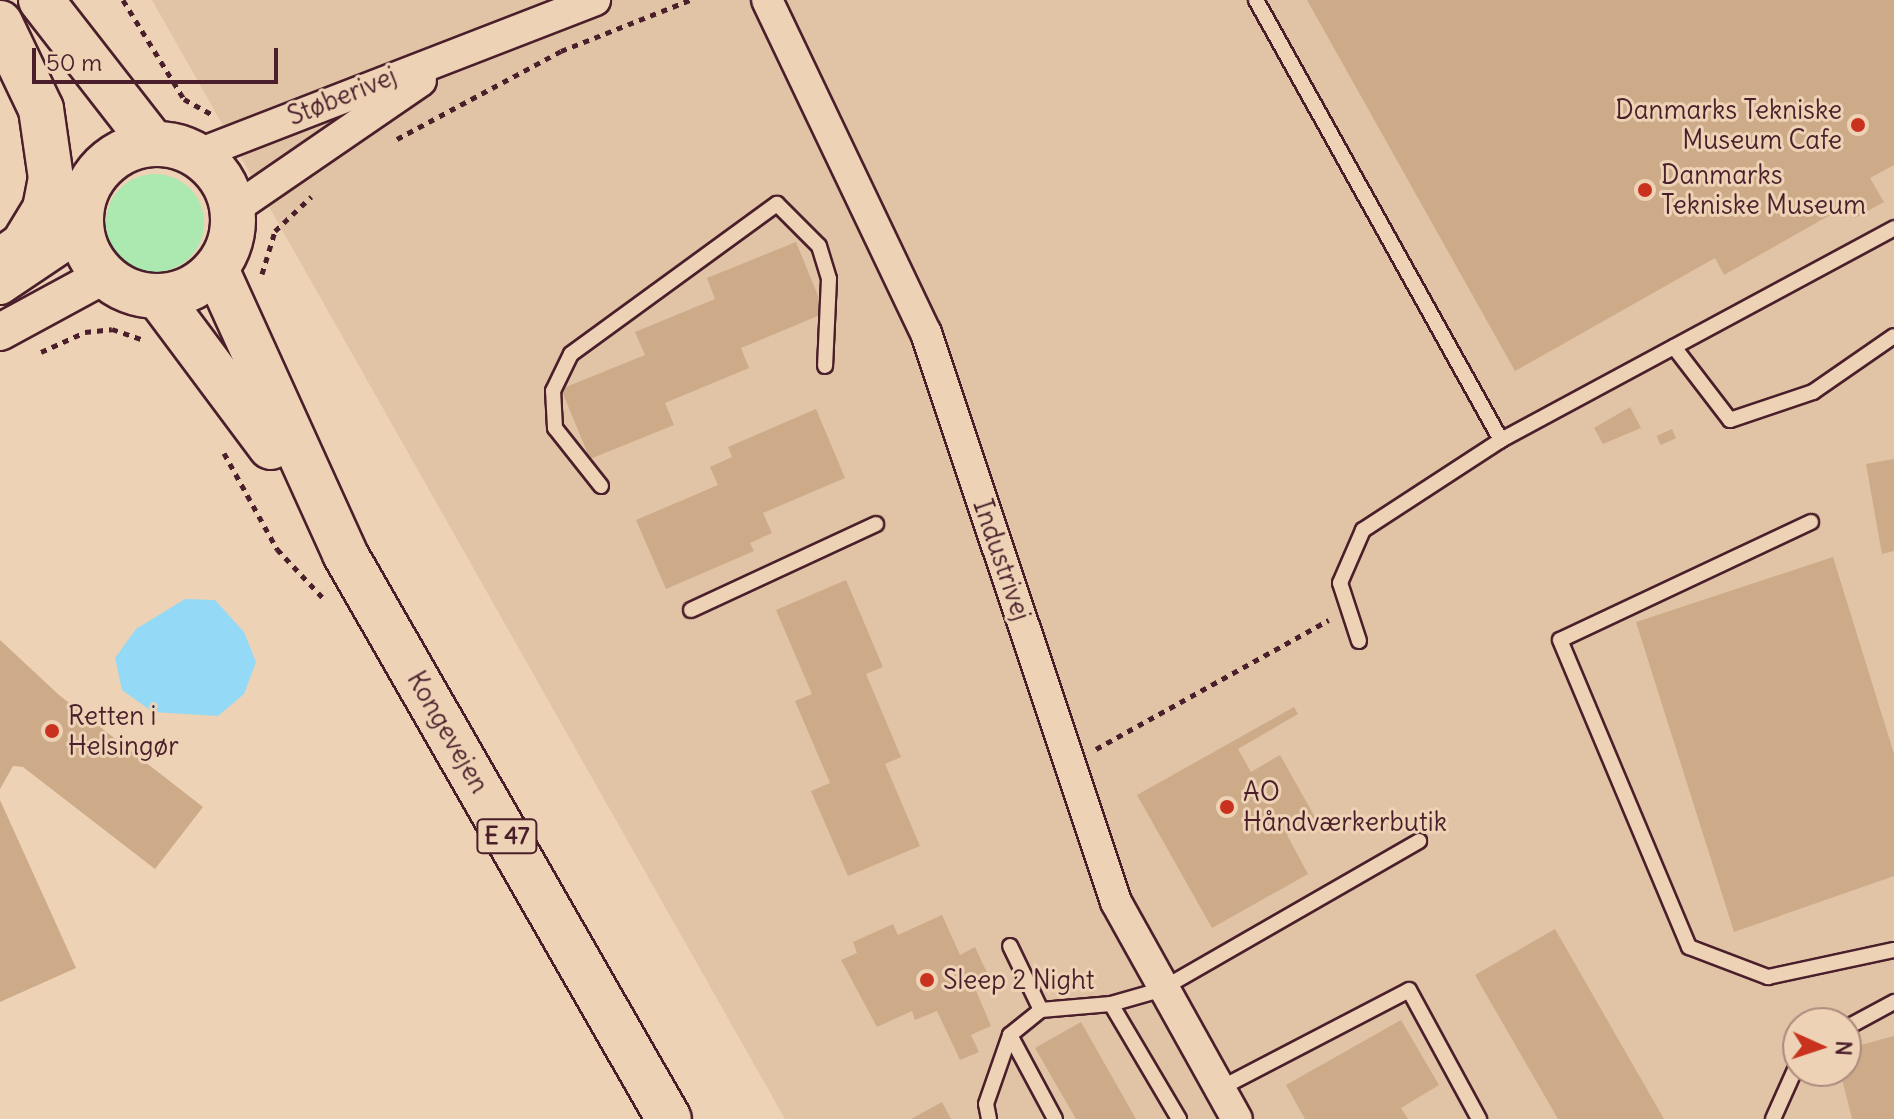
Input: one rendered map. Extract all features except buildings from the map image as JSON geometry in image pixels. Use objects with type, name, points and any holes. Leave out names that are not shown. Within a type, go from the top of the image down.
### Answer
[{"type":"main road","points":[[17,0],[94,178]]},
{"type":"main road","points":[[41,0],[153,144]]},
{"type":"main road","points":[[0,23],[41,109],[51,147],[45,209],[23,245],[0,261]]},
{"type":"main road","points":[[153,144],[196,155],[221,178],[233,210],[230,241],[216,269],[201,283],[159,297],[105,275],[82,231],[94,178],[120,154],[153,144]]},
{"type":"main road","name":"Kongevejen","points":[[216,269],[345,554],[669,1119]]},
{"type":"main road","name":"Kongevejen","points":[[159,297],[345,554]]},
{"type":"street","name":"Støberivej","points":[[196,155],[592,0]]},
{"type":"street","name":"Industrivej","points":[[767,0],[926,333],[1116,902],[1160,990],[1237,1119]]},
{"type":"street","name":"Støberivej","points":[[233,210],[373,109],[488,41]]},
{"type":"street","points":[[0,286],[82,231]]},
{"type":"street","points":[[0,332],[105,275]]},
{"type":"lane","points":[[1256,0],[1501,440]]},
{"type":"lane","points":[[601,486],[555,428],[553,391],[571,354],[777,204],[819,246],[829,279],[825,366]]},
{"type":"lane","points":[[1359,641],[1345,611],[1340,583],[1363,530],[1501,440],[1894,228]]},
{"type":"lane","points":[[1674,347],[1730,420],[1813,392],[1894,336]]},
{"type":"lane","points":[[1811,522],[1560,640],[1689,947],[1768,977],[1894,950]]},
{"type":"lane","points":[[691,610],[876,524]]},
{"type":"lane","points":[[989,1119],[986,1104],[1010,1035],[1041,1010],[1111,1004],[1160,990],[1419,841]]},
{"type":"lane","points":[[1010,946],[1041,1010]]},
{"type":"lane","points":[[1219,1089],[1409,990],[1479,1119]]},
{"type":"lane","points":[[1862,1019],[1894,1002]]},
{"type":"lane","points":[[1111,1004],[1179,1119]]},
{"type":"lane","points":[[1010,1035],[1055,1119]]},
{"type":"lane","points":[[1773,1119],[1787,1087]]},
{"type":"path","points":[[381,147],[561,51],[690,0]]},
{"type":"path","points":[[1071,763],[1345,611]]},
{"type":"shaded area","points":[[152,0],[1894,0],[1894,1119],[785,1119]]},
{"type":"green space","points":[[155,174],[174,178],[190,188],[200,204],[204,223],[200,242],[190,258],[174,268],[155,272],[136,268],[120,258],[110,242],[106,223],[110,204],[120,188],[136,178]]},
{"type":"water","points":[[185,599],[215,600],[244,632],[256,662],[244,694],[218,716],[153,712],[122,690],[115,658],[136,629]]},
{"type":"place","name":"Danmarks Tekniske Museum Cafe","points":[[1858,125]]},
{"type":"place","name":"Danmarks Tekniske Museum","points":[[1645,190]]},
{"type":"place","name":"Retten i Helsingør","points":[[52,731]]},
{"type":"place","name":"AO Håndværkerbutik","points":[[1227,807]]},
{"type":"place","name":"Sleep 2 Night","points":[[927,980]]}]
